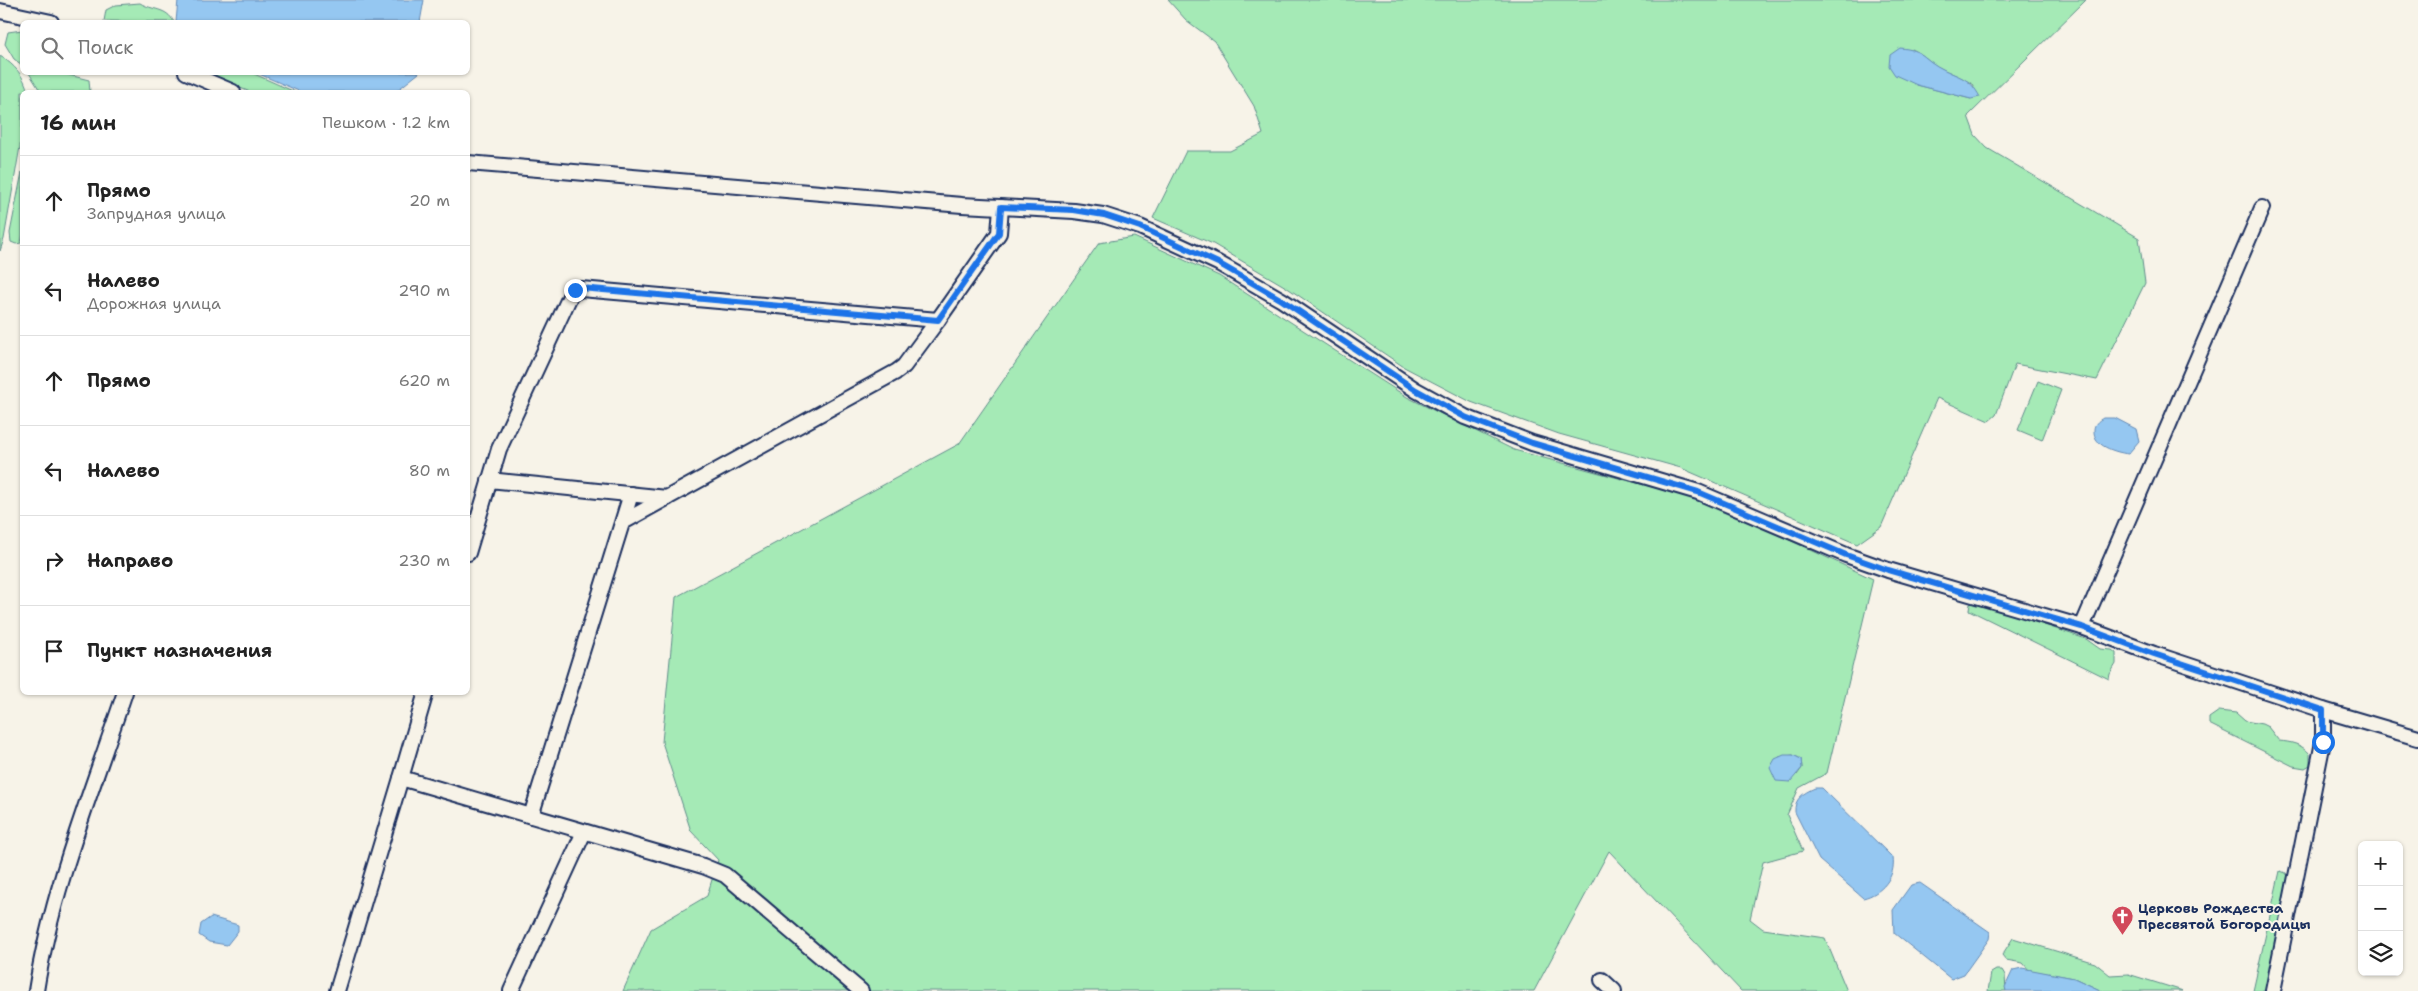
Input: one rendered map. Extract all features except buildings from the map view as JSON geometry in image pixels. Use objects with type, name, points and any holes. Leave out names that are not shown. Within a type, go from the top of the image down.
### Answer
[{"type":"street","points":[[0,11],[42,20]]},
{"type":"street","points":[[193,75],[228,90]]},
{"type":"street","points":[[470,162],[962,206],[1074,210],[1104,215],[1140,227],[1218,263],[1282,300],[1416,390],[1465,417],[1532,443],[1698,492],[1846,555],[1888,570],[2082,627],[2154,654],[2323,710],[2418,738]]},
{"type":"street","points":[[623,522],[904,366],[999,233],[1001,207]]},
{"type":"street","points":[[2082,627],[2262,208]]},
{"type":"street","points":[[470,546],[499,449],[571,294],[575,290],[581,288],[938,320]]},
{"type":"street","points":[[489,480],[667,498]]},
{"type":"street","points":[[532,816],[631,494]]},
{"type":"street","points":[[36,991],[46,933],[62,878],[124,695]]},
{"type":"street","points":[[337,991],[425,695]]},
{"type":"street","points":[[2272,991],[2323,742],[2323,710]]},
{"type":"street","points":[[401,778],[703,866],[725,875],[861,991]]},
{"type":"street","points":[[511,991],[584,832]]},
{"type":"street","points":[[1602,980],[1614,991]]},
{"type":"green space","points":[[1168,0],[2086,0],[1968,116],[1975,135],[1987,148],[2139,238],[2145,283],[2097,380],[2015,364],[1996,415],[1989,421],[1937,398],[1881,527],[1857,544],[1681,468],[1559,434],[1471,402],[1404,367],[1286,287],[1213,244],[1153,218],[1186,151],[1230,151],[1263,134],[1254,106],[1214,41],[1186,20]],"holes":[[[1912,49],[1938,67],[1974,85],[1971,99],[1917,85]]]},
{"type":"green space","points":[[140,3],[167,14],[173,20],[104,20],[106,10],[116,5]]},
{"type":"green space","points":[[20,30],[20,64],[14,59],[5,44],[8,32]]},
{"type":"green space","points":[[0,56],[18,71],[27,90],[20,90],[20,147],[4,239],[0,251]]},
{"type":"green space","points":[[30,75],[69,75],[89,80],[90,90],[40,90]]},
{"type":"green space","points":[[209,75],[257,75],[290,90],[245,90]]},
{"type":"green space","points":[[20,182],[20,243],[11,242],[10,233]]},
{"type":"green space","points":[[1134,237],[1219,276],[1407,397],[1514,450],[1708,502],[1873,579],[1827,773],[1799,788],[1787,815],[1803,851],[1763,862],[1750,919],[1763,929],[1825,938],[1847,991],[1741,991],[1609,851],[1534,991],[623,991],[651,929],[707,896],[718,860],[691,831],[662,742],[676,597],[959,444],[1099,243]],"holes":[[[1793,755],[1801,759],[1802,768],[1797,775],[1779,757]]]},
{"type":"green space","points":[[2038,381],[2061,390],[2042,440],[2018,430]]},
{"type":"green space","points":[[1976,602],[2086,639],[2100,649],[2112,650],[2116,653],[2116,664],[2109,679],[1969,610],[1970,604]]},
{"type":"green space","points":[[2219,711],[2236,713],[2245,721],[2268,727],[2279,741],[2300,746],[2310,754],[2310,765],[2305,768],[2293,766],[2209,724],[2209,718]]},
{"type":"green space","points":[[2280,871],[2286,873],[2289,878],[2266,991],[2253,991]]},
{"type":"green space","points":[[2013,938],[2095,963],[2110,975],[2128,974],[2183,991],[2102,991],[2074,978],[2029,970],[2023,963],[2006,960],[2002,955]]},
{"type":"green space","points":[[1996,970],[2002,970],[2005,975],[2006,991],[1988,991],[1991,973]]},
{"type":"water","points":[[178,0],[424,0],[420,20],[176,20]]},
{"type":"water","points":[[1900,48],[1919,53],[1941,68],[1968,81],[1980,97],[1971,99],[1917,85],[1895,75],[1889,66],[1890,55]]},
{"type":"water","points":[[262,75],[416,75],[398,90],[296,90]]},
{"type":"water","points":[[2103,418],[2115,418],[2136,429],[2139,441],[2128,454],[2111,450],[2097,440],[2094,428]]},
{"type":"water","points":[[1784,755],[1793,755],[1801,759],[1802,768],[1790,782],[1776,781],[1770,768],[1775,759]]},
{"type":"water","points":[[1815,788],[1822,788],[1893,858],[1890,878],[1876,893],[1863,898],[1819,860],[1795,812],[1796,803],[1800,797]]},
{"type":"water","points":[[1920,883],[1990,932],[1989,939],[1964,974],[1951,979],[1894,933],[1893,910],[1911,885]]},
{"type":"water","points":[[211,917],[238,925],[238,931],[227,945],[209,942],[199,935],[201,924]]},
{"type":"water","points":[[2022,968],[2074,978],[2102,991],[2006,991],[2005,987],[2013,970]]},
{"type":"place","name":"Церковь Рождества Пресвятой Богородицы","points":[[2122,935]]},
{"type":"route","points":[[575,290],[581,288],[938,320],[999,233],[1001,207],[1074,210],[1104,215],[1140,227],[1218,263],[1282,300],[1416,390],[1465,417],[1532,443],[1698,492],[1846,555],[1888,570],[2082,627],[2154,654],[2323,710],[2325,727],[2323,742]]}]
